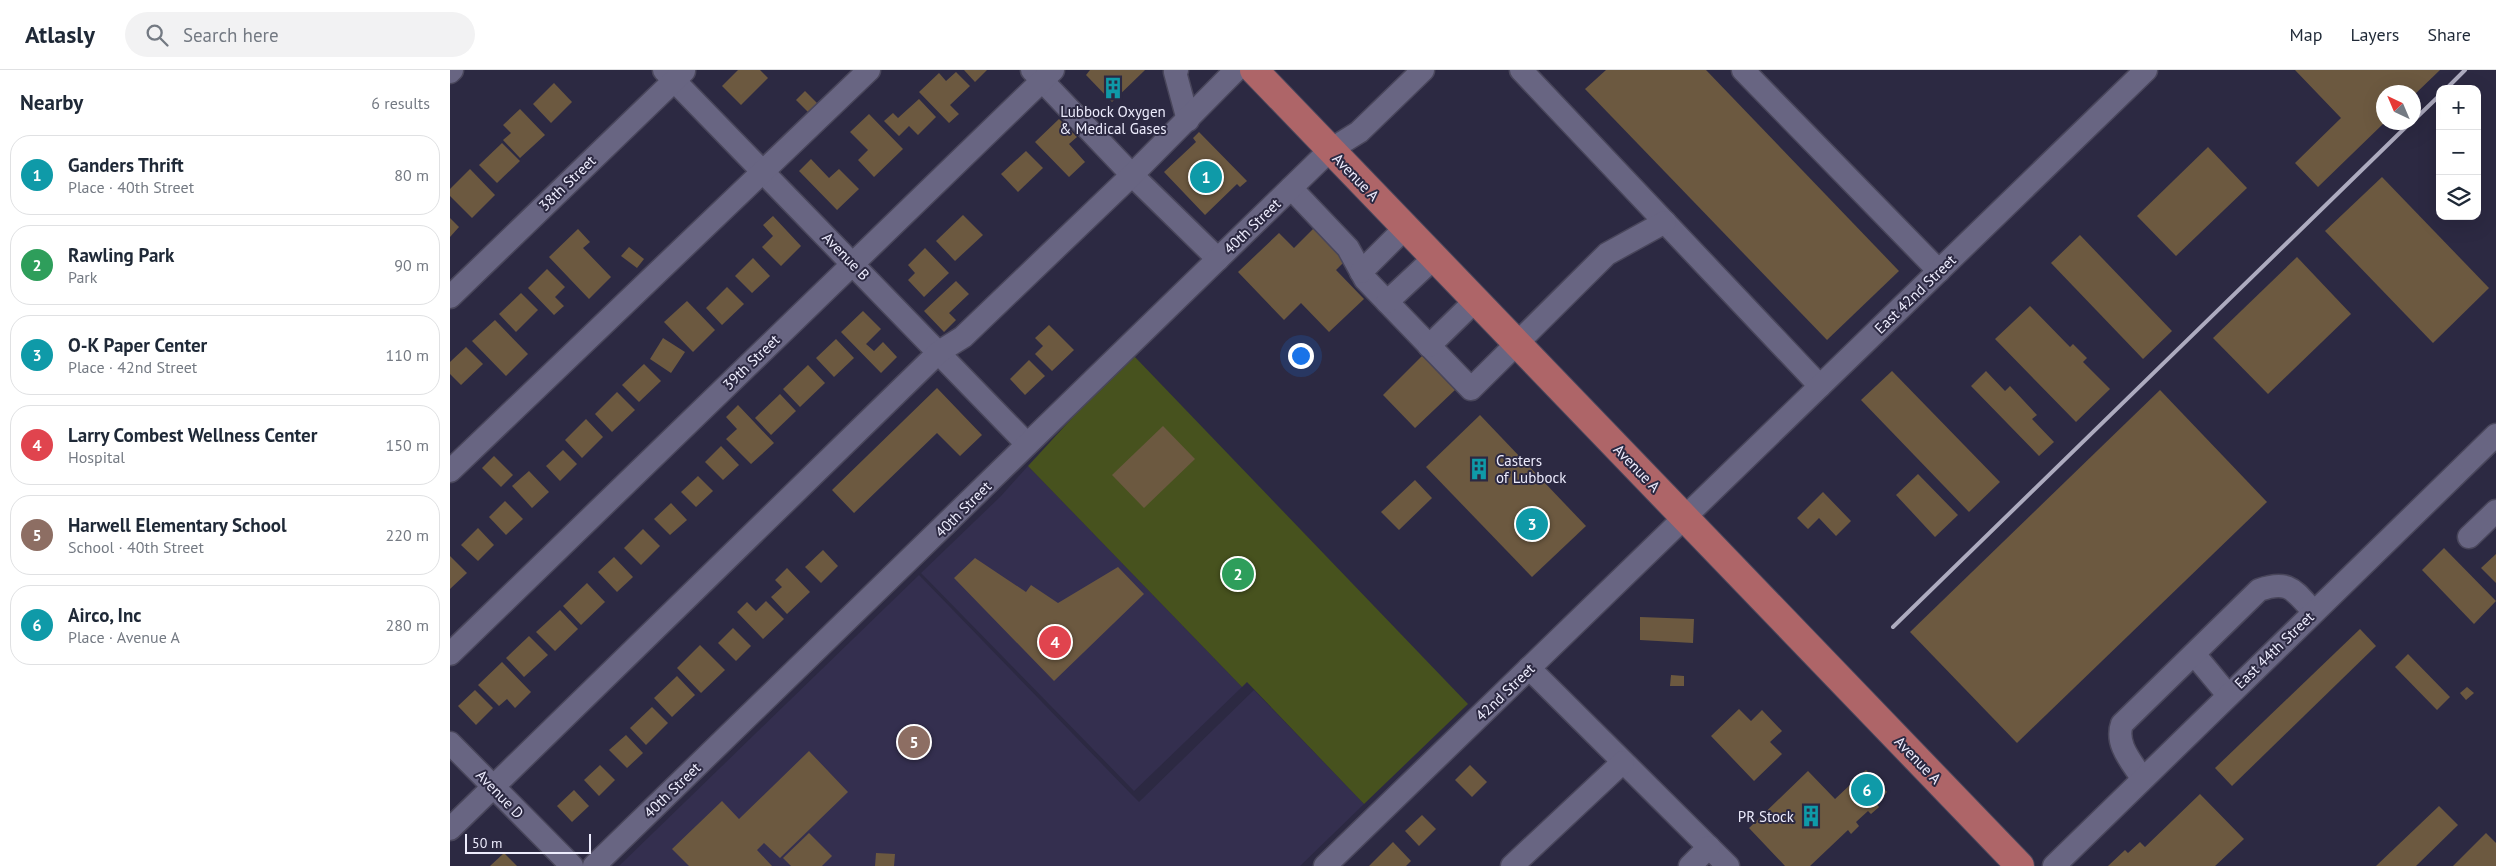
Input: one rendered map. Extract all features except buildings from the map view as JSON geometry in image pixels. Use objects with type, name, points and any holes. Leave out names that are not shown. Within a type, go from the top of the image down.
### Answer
[{"type":"main road","name":"Avenue A","points":[[1254,70],[2020,866]]},
{"type":"street","points":[[450,471],[869,70]]},
{"type":"street","points":[[1177,70],[1175,72],[1188,120]]},
{"type":"street","points":[[450,829],[939,352],[963,337],[1132,175],[1236,70]]},
{"type":"street","name":"40th Street","points":[[594,866],[954,518],[1330,150],[1359,132],[1423,70]]},
{"type":"street","points":[[1521,70],[1820,386]]},
{"type":"street","points":[[1743,70],[1939,271]]},
{"type":"street","name":"East 42nd Street","points":[[1684,517],[2146,70]]},
{"type":"street","name":"Avenue B","points":[[674,73],[763,171],[1028,444]]},
{"type":"street","name":"38th Street","points":[[450,297],[674,73]]},
{"type":"street","points":[[1042,73],[1132,175],[1218,259]]},
{"type":"street","name":"39th Street","points":[[450,654],[854,263],[1042,73]]},
{"type":"street","points":[[1291,188],[1348,248],[1361,272],[1470,389],[1607,254],[1665,222]]},
{"type":"street","points":[[1361,272],[1405,228]]},
{"type":"street","points":[[1388,302],[1434,258]]},
{"type":"street","points":[[1429,346],[1476,301]]},
{"type":"street","name":"East 44th Street","points":[[2054,866],[2142,778],[2496,435]]},
{"type":"street","points":[[2469,537],[2496,511]]},
{"type":"street","name":"42nd Street","points":[[1325,866],[1684,517]]},
{"type":"street","points":[[2142,778],[2122,746],[2119,734],[2122,724],[2260,590],[2275,584],[2291,588],[2314,612]]},
{"type":"street","points":[[2194,654],[2228,695]]},
{"type":"street","points":[[1529,668],[1728,866]]},
{"type":"street","name":"Avenue D","points":[[450,743],[572,866]]},
{"type":"street","points":[[1512,866],[1623,762]]},
{"type":"street","points":[[1690,866],[1709,847]]},
{"type":"shaded area","points":[[1028,466],[1242,687],[1131,794],[1134,791],[921,573],[1001,496]]},
{"type":"shaded area","points":[[919,575],[1139,802],[1254,690],[1364,804],[1300,866],[619,866]]},
{"type":"green space","points":[[1134,356],[1468,704],[1364,804],[1247,682],[1242,687],[1028,466],[1085,404]]},
{"type":"railway","points":[[2450,85],[2465,70]]},
{"type":"railway","points":[[2421,113],[2436,99]]},
{"type":"railway","points":[[1893,627],[2403,130]]},
{"type":"place","name":"Lubbock Oxygen & Medical Gases","points":[[1113,88]]},
{"type":"place","name":"Ganders Thrift","points":[[1206,177]]},
{"type":"place","name":"Casters of Lubbock","points":[[1479,469]]},
{"type":"place","name":"O-K Paper Center","points":[[1532,524]]},
{"type":"place","name":"Rawling Park","points":[[1238,574]]},
{"type":"place","name":"Larry Combest Wellness Center","points":[[1055,642]]},
{"type":"place","name":"Harwell Elementary School","points":[[914,742]]},
{"type":"place","name":"Airco, Inc","points":[[1867,790]]},
{"type":"place","name":"PR Stock","points":[[1811,816]]}]
